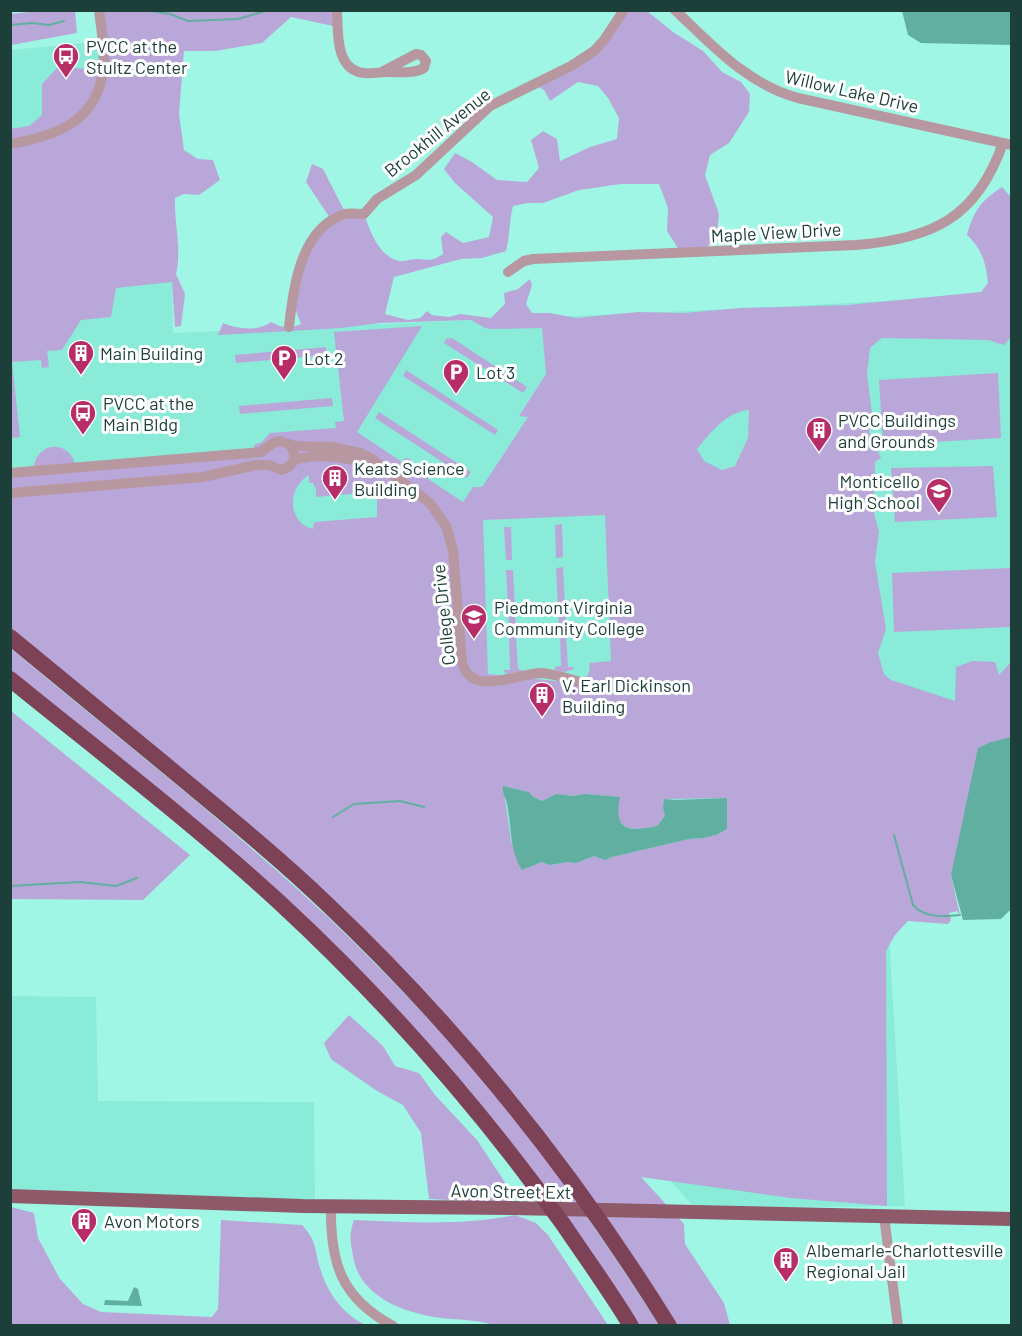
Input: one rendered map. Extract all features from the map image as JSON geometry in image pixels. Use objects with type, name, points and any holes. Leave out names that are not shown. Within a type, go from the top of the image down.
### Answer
[{"type":"highway","points":[[10,638],[272,854],[327,904],[411,988],[467,1051],[569,1176],[669,1326]]},
{"type":"highway","points":[[10,679],[252,878],[359,980],[481,1116],[534,1184],[595,1270],[631,1326]]},
{"type":"main road","name":"Avon Street Ext","points":[[10,1197],[331,1206],[1011,1219]]},
{"type":"street","points":[[10,144],[38,139],[61,131],[78,118],[96,94],[103,70],[99,10]]},
{"type":"street","points":[[337,10],[339,47],[345,62],[360,72],[382,72]]},
{"type":"street","name":"Brookhill Avenue","points":[[289,327],[292,301],[302,259],[321,230],[346,214],[364,213],[377,199],[416,175],[490,106],[584,59],[604,40],[624,10]]},
{"type":"street","name":"Willow Lake Drive","points":[[675,10],[744,73],[771,89],[798,98],[1007,144]]},
{"type":"street","name":"Maple View Drive","points":[[508,272],[524,261],[533,260],[856,245],[915,237],[944,223],[968,204],[987,181],[1007,144]]},
{"type":"street","name":"College Drive","points":[[10,472],[256,453],[267,450],[276,442],[283,441],[290,445],[344,449],[372,459],[430,503],[440,515],[450,535],[462,662],[470,678],[478,681],[512,679],[540,673],[580,681]]},
{"type":"street","points":[[290,445],[294,460]]},
{"type":"street","points":[[267,450],[265,456],[269,465]]},
{"type":"street","name":"College Drive","points":[[10,493],[215,475],[243,466],[269,465],[281,470],[289,467],[294,460],[310,456],[333,456],[381,467]]},
{"type":"street","points":[[176,459],[178,479]]},
{"type":"street","points":[[331,1206],[333,1250],[344,1282],[363,1307],[393,1326]]},
{"type":"street","points":[[884,1216],[898,1326]]},
{"type":"shaded area","points":[[46,10],[75,11],[77,33],[11,45],[11,14]]},
{"type":"shaded area","points":[[99,11],[337,11],[338,27],[291,17],[262,43],[215,51],[184,51],[179,114],[184,150],[198,159],[213,160],[220,180],[199,195],[184,194],[175,198],[178,246],[176,274],[185,294],[181,326],[175,327],[172,282],[116,288],[111,317],[81,320],[62,350],[47,351],[49,367],[42,368],[41,360],[12,362],[20,437],[11,438],[10,129],[29,126],[42,115],[42,84],[58,67],[103,70]]},
{"type":"shaded area","name":"Piedmont Virginia Community College","points":[[624,11],[647,11],[673,32],[703,51],[722,72],[741,82],[750,94],[749,112],[729,143],[710,155],[705,175],[719,214],[717,233],[704,252],[681,253],[667,231],[668,208],[659,184],[621,184],[579,190],[543,203],[513,206],[506,251],[482,258],[461,259],[394,277],[385,314],[408,320],[420,318],[427,311],[432,315],[449,317],[460,314],[491,318],[505,304],[504,293],[518,289],[530,279],[532,285],[526,304],[532,313],[550,313],[576,318],[638,312],[684,313],[740,308],[848,305],[981,292],[988,283],[986,269],[980,251],[967,235],[979,207],[995,192],[1002,187],[1011,197],[1011,337],[1004,345],[988,340],[882,338],[870,348],[867,374],[872,414],[869,432],[881,458],[875,462],[874,513],[879,532],[875,562],[886,629],[878,653],[884,674],[891,680],[955,701],[956,667],[973,661],[995,662],[999,675],[1012,661],[1011,739],[951,875],[960,915],[957,911],[949,913],[951,920],[948,924],[908,921],[895,935],[886,951],[887,1206],[790,1198],[641,1177],[684,1224],[685,1244],[724,1303],[730,1325],[669,1325],[569,1176],[370,946],[11,637],[10,473],[33,471],[35,461],[40,454],[53,447],[67,451],[76,467],[254,452],[254,445],[262,442],[270,433],[336,428],[335,422],[344,421],[334,332],[422,326],[357,432],[402,462],[405,458],[411,459],[409,467],[421,474],[427,469],[430,474],[428,479],[463,502],[473,487],[482,487],[528,417],[519,416],[546,374],[542,328],[491,329],[471,320],[380,323],[342,328],[218,335],[223,323],[247,329],[271,322],[286,327],[301,324],[292,301],[302,259],[332,221],[306,182],[312,164],[323,169],[346,214],[364,214],[376,242],[392,258],[401,261],[436,258],[443,254],[441,237],[446,232],[463,243],[489,237],[493,217],[455,183],[444,169],[455,153],[497,180],[527,182],[539,168],[531,140],[543,131],[557,139],[560,161],[590,147],[617,139],[619,118],[598,86],[578,82],[550,101],[544,90],[533,84],[584,59]],"holes":[[[749,410],[748,438],[735,466],[722,470],[704,461],[697,449],[720,424]],[[309,475],[309,483],[313,483],[316,497],[350,494],[377,495],[377,517],[314,522],[313,529],[304,525],[298,520],[293,504],[297,488]],[[605,515],[611,661],[589,663],[590,670],[583,684],[488,674],[483,520]],[[503,786],[529,792],[542,801],[556,794],[619,797],[618,819],[621,824],[632,828],[657,826],[665,816],[663,808],[665,799],[727,798],[727,829],[716,835],[689,839],[605,860],[594,856],[576,863],[550,865],[542,862],[522,870],[511,841]]]},
{"type":"shaded area","name":"Piedmont Virginia Community College","points":[[108,41],[172,282],[173,333],[756,308],[1011,294],[1011,726],[878,747],[905,1206],[695,1208],[669,1179],[11,587],[10,50]]},
{"type":"shaded area","points":[[452,338],[527,387],[523,393],[444,343],[446,339]]},
{"type":"shaded area","points":[[326,347],[327,355],[236,363],[235,355]]},
{"type":"shaded area","points":[[406,370],[498,430],[495,435],[403,376]]},
{"type":"shaded area","points":[[998,373],[1001,438],[883,445],[879,380]]},
{"type":"shaded area","points":[[332,398],[333,406],[240,414],[239,406]]},
{"type":"shaded area","points":[[379,412],[471,472],[467,478],[375,418]]},
{"type":"shaded area","points":[[993,466],[997,517],[895,522],[891,468]]},
{"type":"shaded area","points":[[562,524],[563,557],[556,558],[555,525]]},
{"type":"shaded area","points":[[504,527],[511,527],[512,560],[506,560]]},
{"type":"shaded area","points":[[563,567],[566,625],[559,625],[556,568]]},
{"type":"shaded area","points":[[1011,568],[1011,627],[894,632],[892,573]]},
{"type":"shaded area","points":[[506,570],[513,570],[516,626],[509,626]]},
{"type":"shaded area","points":[[560,634],[566,634],[568,667],[574,667],[564,672],[555,670],[555,667],[561,666]]},
{"type":"shaded area","points":[[509,636],[516,636],[518,669],[524,671],[505,673],[504,670],[510,670]]},
{"type":"shaded area","points":[[10,648],[254,850],[391,979],[448,1040],[528,1136],[594,1227],[659,1325],[635,1325],[388,1006],[11,674]]},
{"type":"shaded area","points":[[11,711],[190,855],[143,900],[11,899]]},
{"type":"shaded area","points":[[11,996],[96,997],[98,1101],[314,1102],[315,1206],[11,1197]]},
{"type":"shaded area","points":[[349,1015],[383,1046],[395,1066],[419,1073],[435,1095],[477,1140],[508,1187],[509,1203],[429,1199],[421,1133],[403,1105],[377,1091],[331,1059],[324,1043]]},
{"type":"shaded area","points":[[11,1207],[34,1213],[38,1238],[60,1279],[83,1304],[101,1312],[212,1317],[218,1309],[221,1220],[302,1225],[313,1240],[323,1277],[337,1302],[350,1315],[366,1325],[11,1325]]},
{"type":"shaded area","points":[[515,1215],[536,1223],[548,1235],[608,1325],[497,1326],[477,1321],[415,1313],[377,1295],[359,1274],[354,1261],[351,1236],[354,1220],[455,1222]]},
{"type":"water","points":[[902,11],[1011,11],[1011,45],[921,43],[908,35]]},
{"type":"water","points":[[1011,737],[1011,909],[1001,919],[963,920],[951,875],[978,748]]},
{"type":"water","points":[[503,786],[529,792],[542,801],[556,794],[620,797],[618,808],[621,823],[638,829],[657,826],[665,816],[664,799],[727,798],[727,829],[716,835],[689,839],[605,860],[594,856],[576,863],[550,865],[542,862],[522,870],[513,846]]},
{"type":"water","points":[[134,1287],[138,1289],[142,1306],[104,1305],[105,1300],[128,1301]]},
{"type":"waterway","points":[[144,10],[170,14],[188,21],[238,19],[269,10]]},
{"type":"waterway","points":[[10,25],[32,23],[49,25],[64,21]]},
{"type":"waterway","points":[[333,817],[354,804],[400,801],[424,807]]},
{"type":"waterway","points":[[894,835],[913,905],[928,914],[960,915]]},
{"type":"waterway","points":[[10,886],[80,882],[116,886],[137,878]]},
{"type":"place","name":"PVCC at the Stultz Center","points":[[66,79]]},
{"type":"place","name":"Main Building","points":[[81,376]]},
{"type":"place","name":"Lot 2","points":[[284,381]]},
{"type":"place","name":"Lot 3","points":[[456,395]]},
{"type":"place","name":"PVCC at the Main Bldg","points":[[83,436]]},
{"type":"place","name":"PVCC Buildings and Grounds","points":[[819,453]]},
{"type":"place","name":"Keats Science Building","points":[[335,501]]},
{"type":"place","name":"Monticello High School","points":[[939,514]]},
{"type":"place","name":"Piedmont Virginia Community College","points":[[474,640]]},
{"type":"place","name":"V. Earl Dickinson Building","points":[[542,718]]},
{"type":"place","name":"Avon Motors","points":[[84,1244]]},
{"type":"place","name":"Albemarle-Charlottesville Regional Jail","points":[[786,1283]]}]
